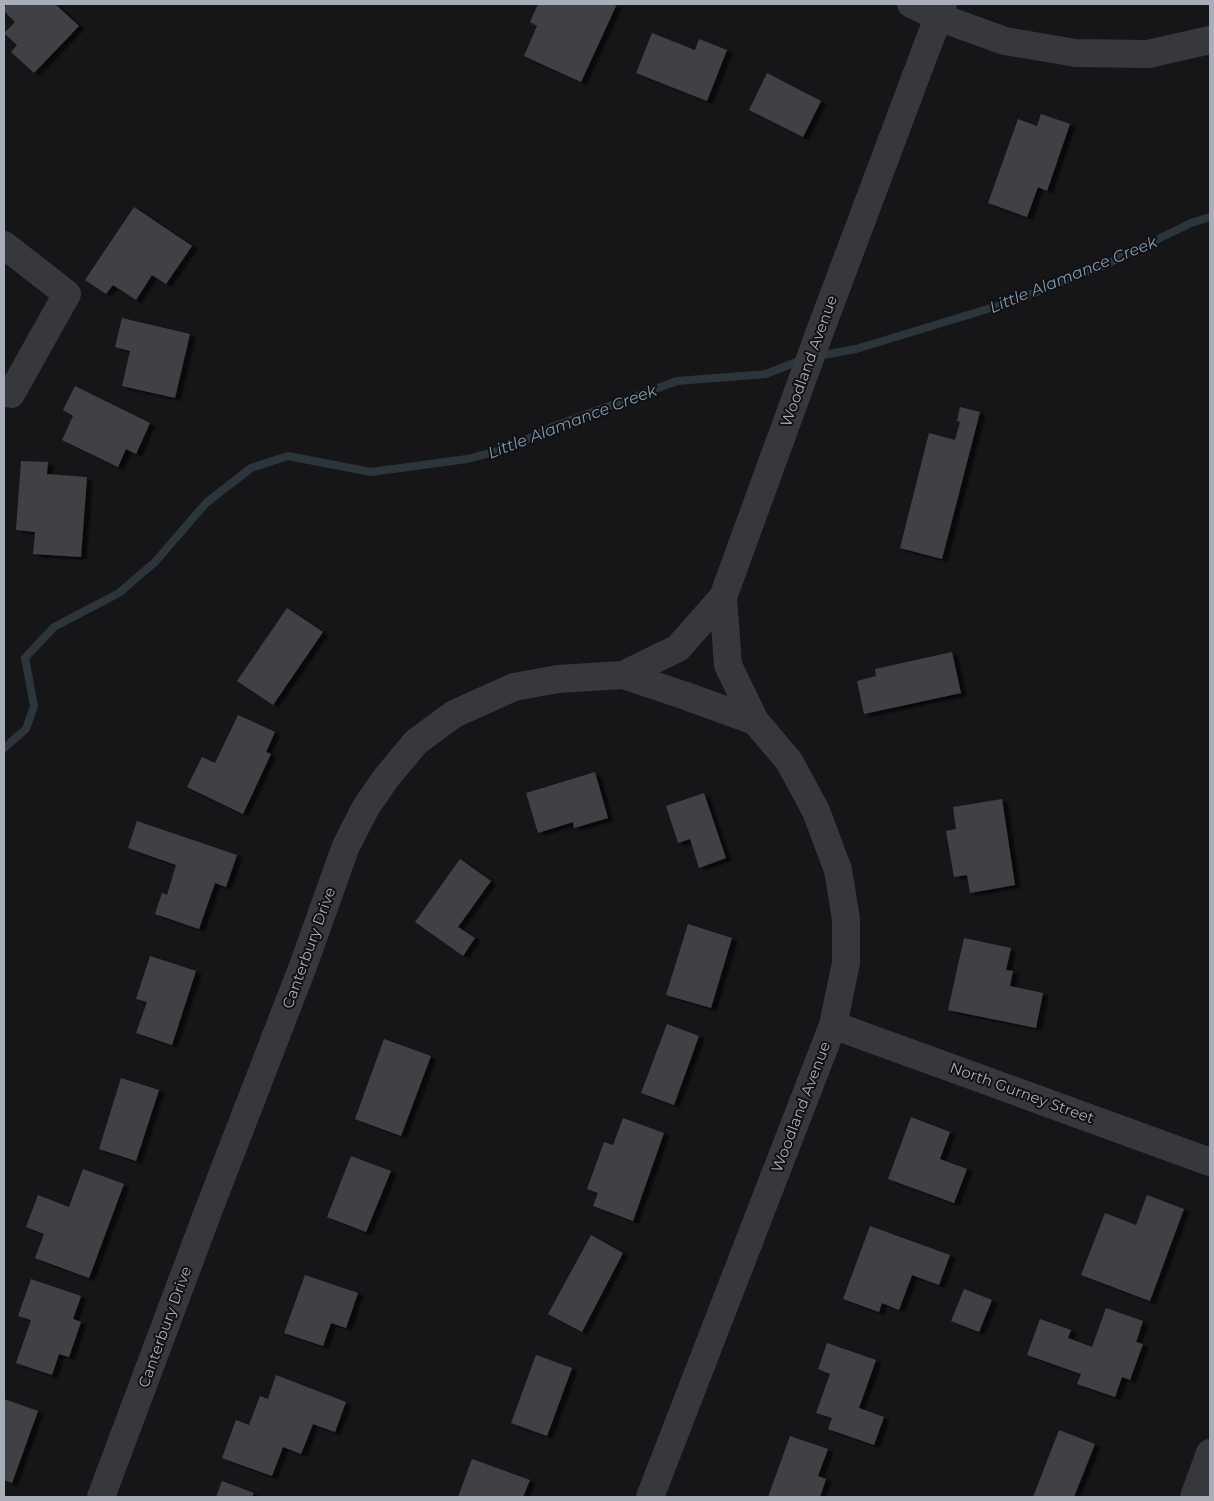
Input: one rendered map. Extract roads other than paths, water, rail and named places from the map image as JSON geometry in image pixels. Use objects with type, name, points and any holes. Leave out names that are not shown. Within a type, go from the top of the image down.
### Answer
[{"type":"street","points":[[911,4],[941,10],[1005,41],[1076,53],[1148,54],[1210,40]]},
{"type":"street","name":"Woodland Avenue","points":[[650,1497],[833,1024],[846,963],[846,919],[838,870],[816,812],[789,761],[754,721],[728,665],[723,597],[819,334],[941,10]]},
{"type":"street","points":[[4,245],[67,294],[11,394]]},
{"type":"street","name":"Canterbury Drive","points":[[101,1497],[209,1209],[304,966],[346,846],[366,807],[386,778],[416,742],[454,714],[514,687],[558,679],[623,675],[678,648],[723,597]]},
{"type":"street","name":"Woodland Avenue","points":[[623,675],[754,721]]},
{"type":"street","name":"North Gurney Street","points":[[833,1024],[1210,1162]]},
{"type":"street","points":[[1194,1497],[1210,1454]]},
{"type":"waterway","name":"Little Alamance Creek","points":[[817,356],[856,349],[1014,301],[1109,263],[1191,223],[1210,217]]},
{"type":"waterway","name":"Little Alamance Creek","points":[[4,748],[26,729],[34,706],[25,658],[54,627],[119,593],[155,562],[206,503],[251,468],[288,456],[371,472],[467,459],[512,447],[552,427],[677,381],[766,374],[804,359]]}]
